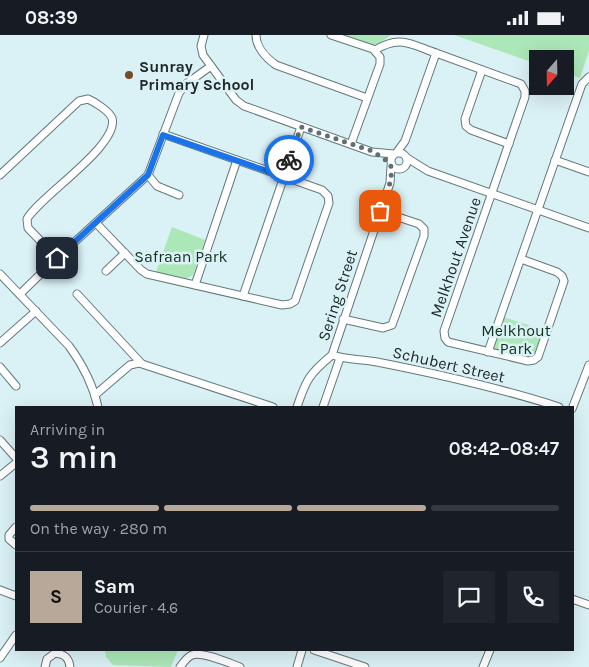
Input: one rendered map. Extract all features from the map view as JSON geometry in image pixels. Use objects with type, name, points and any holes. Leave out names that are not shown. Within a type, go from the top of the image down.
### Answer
[{"type":"street","points":[[204,35],[201,46],[202,52],[236,100],[244,106],[372,151],[400,152],[428,171],[589,228]]},
{"type":"street","points":[[256,35],[258,44],[268,58],[276,65],[368,98]]},
{"type":"street","points":[[331,35],[375,50],[379,54],[380,60],[351,144]]},
{"type":"street","points":[[375,50],[400,38],[482,70],[465,119],[466,126],[470,130],[509,144]]},
{"type":"street","points":[[391,164],[390,158],[405,141],[436,53]]},
{"type":"street","points":[[20,294],[148,175],[180,90],[211,66]]},
{"type":"street","name":"Melkhout Avenue","points":[[482,70],[517,82],[526,91],[444,331],[445,338],[451,344],[532,361],[538,357],[564,284],[564,278],[557,272],[521,259]]},
{"type":"street","points":[[488,352],[582,84],[589,77]]},
{"type":"street","points":[[0,175],[79,101],[88,99],[110,114],[112,124],[104,144],[26,219],[28,228],[57,258]]},
{"type":"street","points":[[243,296],[301,127]]},
{"type":"street","points":[[96,223],[141,270],[148,274],[282,305],[293,303],[329,203],[328,196],[322,190],[163,135]]},
{"type":"street","points":[[402,169],[406,165],[405,141]]},
{"type":"street","points":[[372,151],[402,169],[428,171]]},
{"type":"street","points":[[195,285],[237,160]]},
{"type":"street","points":[[555,160],[589,172]]},
{"type":"street","name":"Sering Street","points":[[297,406],[307,379],[332,355],[390,183],[391,164]]},
{"type":"street","name":"Sering Street","points":[[390,183],[402,169]]},
{"type":"street","points":[[148,175],[157,186],[179,195]]},
{"type":"street","points":[[343,319],[383,328],[392,325],[424,237],[424,229],[418,224],[380,211]]},
{"type":"street","points":[[106,271],[125,253]]},
{"type":"street","points":[[0,274],[69,346],[84,370],[98,406]]},
{"type":"street","points":[[77,295],[141,363],[270,406]]},
{"type":"street","points":[[0,343],[36,311]]},
{"type":"street","name":"Schubert Street","points":[[332,355],[340,358],[375,362],[509,392],[556,406]]},
{"type":"street","points":[[323,406],[340,358]]},
{"type":"street","points":[[95,395],[130,365],[141,363]]},
{"type":"street","points":[[573,406],[586,380],[589,365]]},
{"type":"street","points":[[0,367],[16,386]]},
{"type":"street","points":[[0,440],[15,457]]},
{"type":"street","points":[[0,476],[15,464]]},
{"type":"street","points":[[15,528],[9,535],[9,539],[15,544]]},
{"type":"street","points":[[0,590],[15,596]]},
{"type":"street","points":[[574,600],[589,605]]},
{"type":"street","points":[[0,657],[3,647],[15,636]]},
{"type":"street","points":[[70,665],[72,651]]},
{"type":"street","points":[[297,667],[302,651]]},
{"type":"street","points":[[317,651],[365,667]]},
{"type":"street","points":[[483,667],[490,651]]},
{"type":"street","points":[[45,667],[47,659],[57,652],[65,656],[70,665]]},
{"type":"street","points":[[180,667],[188,657],[194,654],[240,667]]},
{"type":"green space","points":[[339,35],[391,35],[373,47]]},
{"type":"green space","points":[[454,35],[589,35],[589,51],[580,78],[574,76],[574,50],[529,50],[529,61]]},
{"type":"green space","name":"Safraan Park","points":[[172,227],[205,240],[193,275],[185,279],[156,272]]},
{"type":"green space","name":"Melkhout Park","points":[[503,317],[544,330],[539,349],[532,359],[496,350],[494,345]]},
{"type":"green space","points":[[105,651],[178,651],[171,667],[113,665],[106,657]]},
{"type":"way so far","points":[[289,160],[301,127],[372,151],[392,166],[390,183],[380,211]]},
{"type":"place","name":"Sunray Primary School","points":[[129,75]]},
{"type":"route","points":[[57,258],[148,175],[163,135],[284,177],[289,160]]}]
